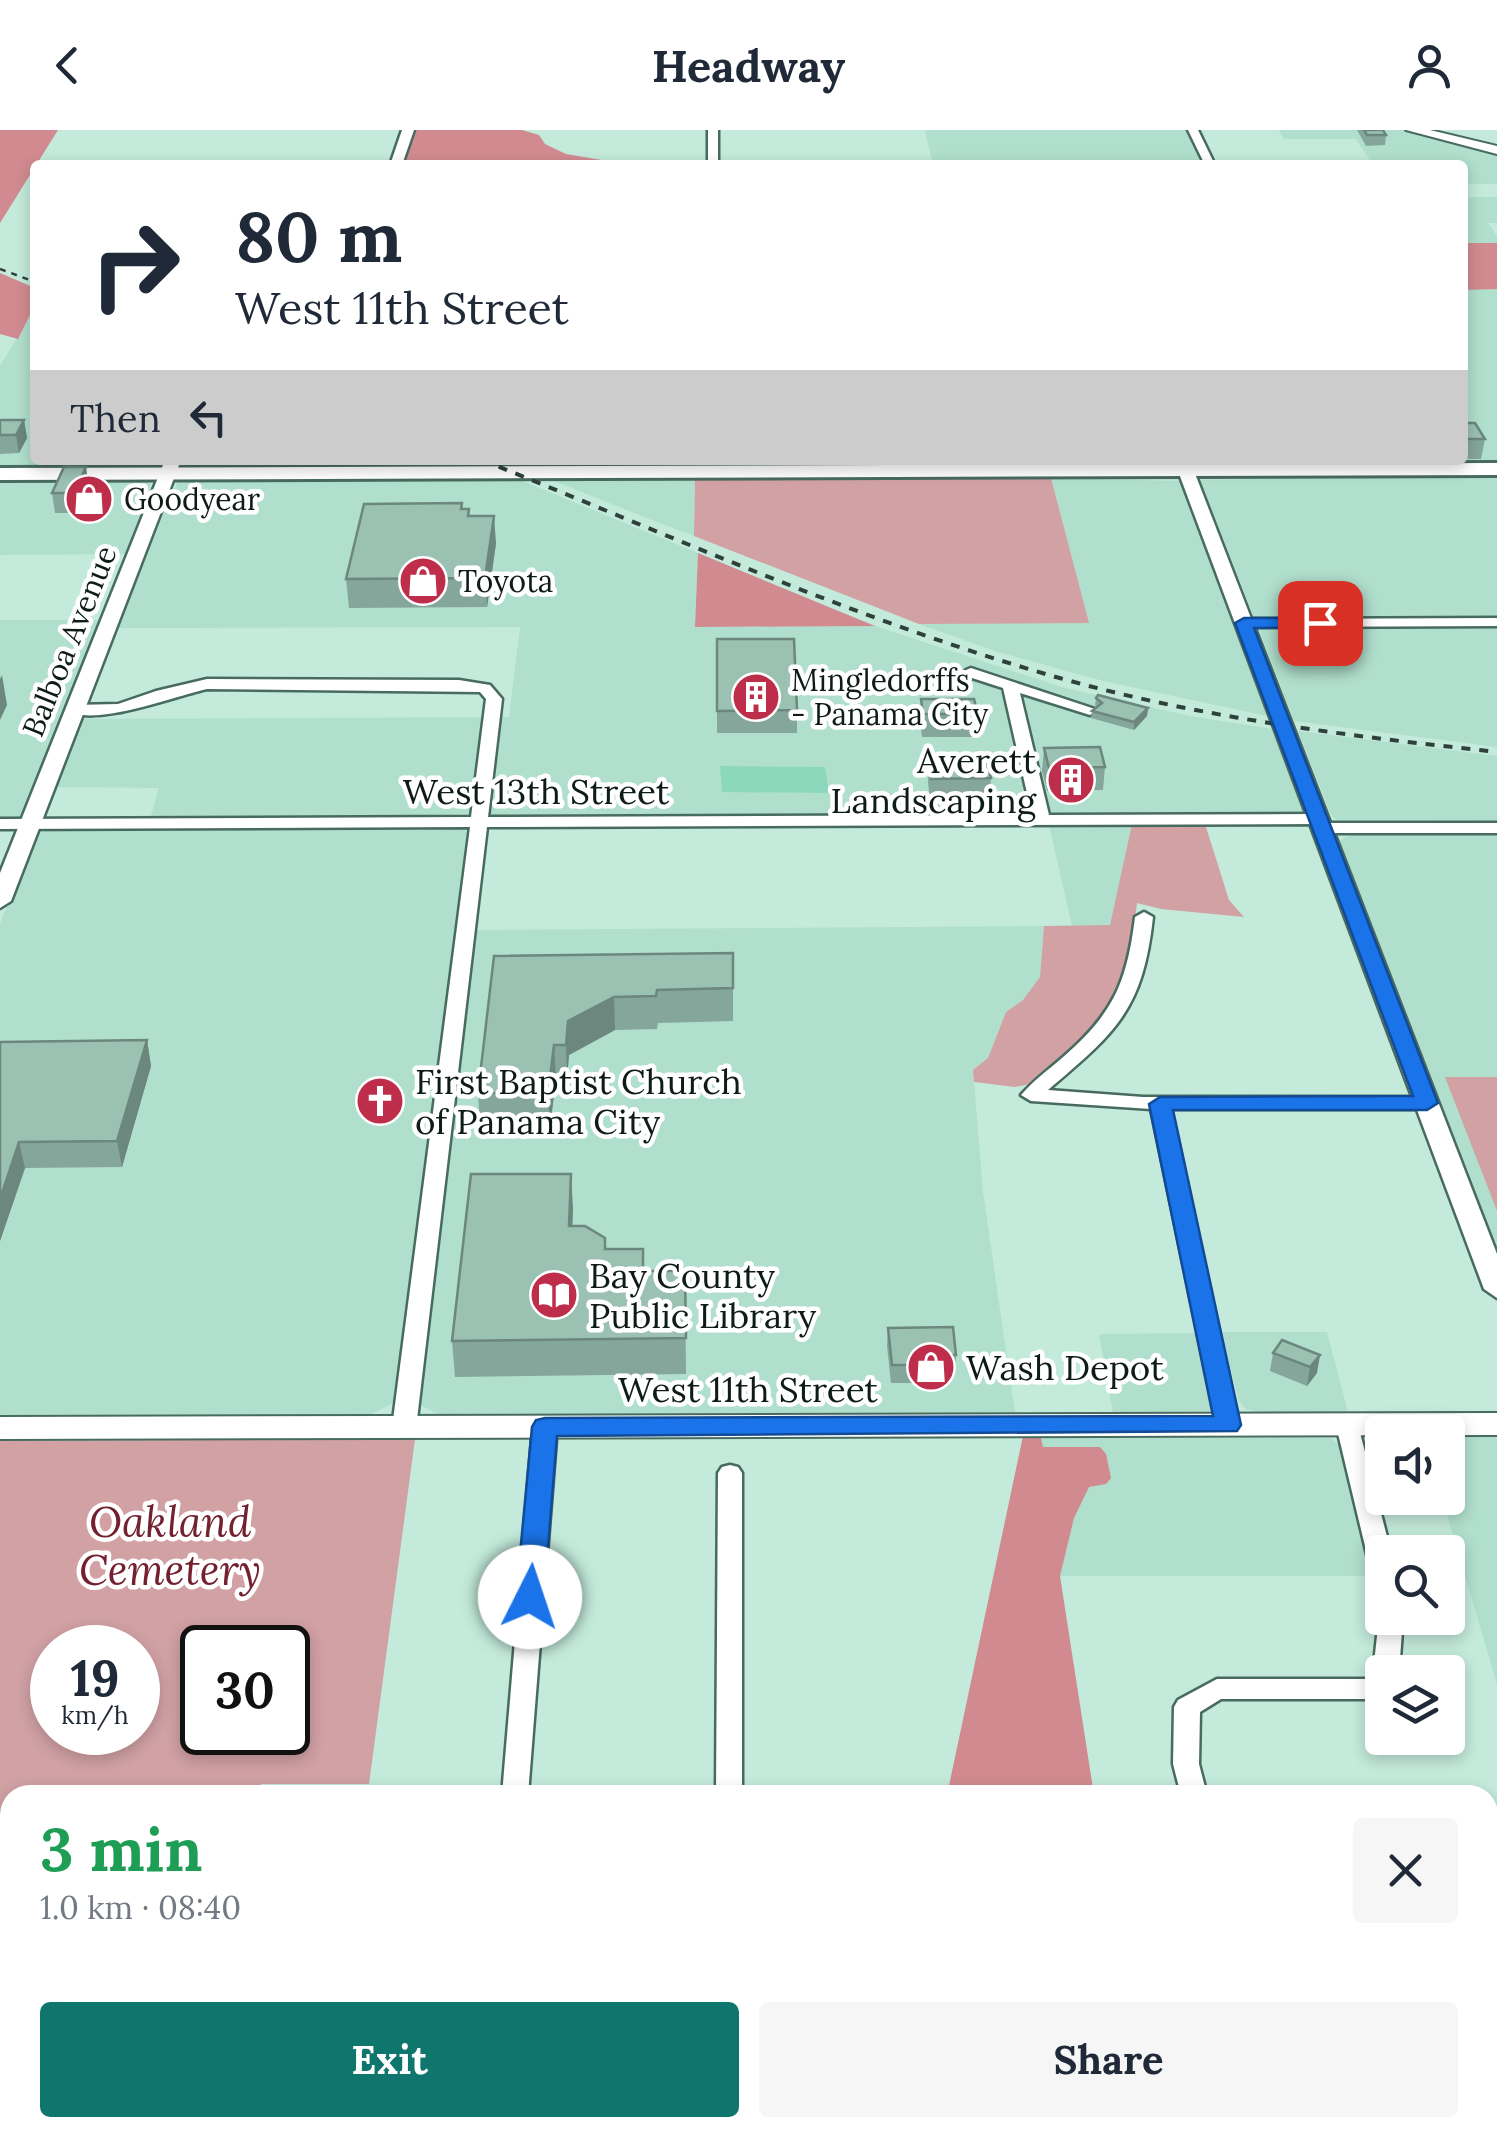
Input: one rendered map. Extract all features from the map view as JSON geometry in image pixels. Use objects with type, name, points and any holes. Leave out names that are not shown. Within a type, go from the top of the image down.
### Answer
[{"type":"highway","points":[[0,474],[170,467],[1186,470],[1356,465],[1497,470]]},
{"type":"main road","points":[[1413,130],[1497,150]]},
{"type":"main road","name":"West 11th Street","points":[[0,1428],[1497,1424]]},
{"type":"street","points":[[398,160],[408,130]]},
{"type":"street","points":[[713,130],[713,160]]},
{"type":"street","points":[[1193,130],[1208,160]]},
{"type":"street","name":"Balboa Avenue","points":[[1,897],[170,467]]},
{"type":"street","points":[[1186,470],[1497,1288]]},
{"type":"street","points":[[1244,623],[1497,622]]},
{"type":"street","points":[[972,673],[1090,710]]},
{"type":"street","points":[[74,710],[120,709],[207,684],[485,688],[494,699],[404,1428]]},
{"type":"street","points":[[1010,686],[1042,820]]},
{"type":"street","name":"West 13th Street","points":[[0,824],[1042,820],[1497,828]]},
{"type":"street","points":[[1144,917],[1134,975],[1124,1001],[1090,1041],[1031,1094],[1160,1104],[1427,1103]]},
{"type":"street","points":[[1160,1104],[1228,1425]]},
{"type":"street","points":[[1347,1425],[1374,1535]]},
{"type":"street","points":[[516,1785],[545,1427]]},
{"type":"street","points":[[729,1785],[730,1472]]},
{"type":"street","points":[[1191,1785],[1186,1764],[1188,1707],[1217,1689],[1365,1689]]},
{"type":"shaded area","points":[[0,130],[58,130],[39,160],[30,160],[30,175],[0,223]]},
{"type":"shaded area","points":[[414,130],[522,130],[539,135],[545,144],[566,154],[601,160],[404,160]]},
{"type":"shaded area","points":[[925,130],[1189,130],[1202,160],[932,160]]},
{"type":"shaded area","points":[[1279,130],[1404,130],[1497,152],[1497,184],[1468,184],[1468,160],[1370,160],[1356,139],[1284,139]]},
{"type":"shaded area","points":[[1468,197],[1497,197],[1497,223],[1488,223],[1497,236],[1497,463],[1468,463]]},
{"type":"shaded area","points":[[1468,243],[1497,243],[1497,289],[1468,290]]},
{"type":"shaded area","points":[[0,273],[30,286],[30,315],[18,339],[0,334]]},
{"type":"shaded area","points":[[30,316],[30,465],[158,465],[0,468],[0,366]]},
{"type":"shaded area","points":[[185,465],[487,466],[195,467]]},
{"type":"shaded area","points":[[506,465],[690,465],[508,466]]},
{"type":"shaded area","points":[[1497,476],[1497,619],[1255,620],[1200,480]]},
{"type":"shaded area","points":[[1051,478],[1179,481],[1267,716],[1103,681],[998,652],[919,624],[1088,622]]},
{"type":"shaded area","points":[[549,479],[695,479],[694,536],[657,522]]},
{"type":"shaded area","points":[[520,480],[698,553],[695,627],[875,626],[1065,688],[1190,716],[1272,729],[1303,811],[1299,815],[150,819],[159,788],[52,787],[79,719],[509,717],[520,627],[115,628],[178,481]]},
{"type":"shaded area","points":[[0,481],[151,484],[129,554],[0,555]]},
{"type":"shaded area","points":[[698,553],[875,626],[695,627]]},
{"type":"shaded area","points":[[0,620],[104,620],[25,816],[0,823]]},
{"type":"shaded area","points":[[1497,626],[1497,747],[1294,721],[1258,627]]},
{"type":"shaded area","points":[[1298,731],[1497,756],[1497,821],[1337,820],[1331,815]]},
{"type":"shaded area","points":[[720,766],[825,767],[829,793],[722,792]]},
{"type":"shaded area","points":[[1049,824],[1132,824],[1110,926],[1072,926]]},
{"type":"shaded area","points":[[462,826],[469,834],[395,1402],[370,1415],[0,1416],[0,924],[34,836],[50,828]]},
{"type":"shaded area","points":[[1497,834],[1497,1256],[1337,842],[1350,835]]},
{"type":"shaded area","points":[[1044,926],[1040,977],[1023,1000],[1006,1012],[988,1058],[973,1070],[983,1192],[1015,1413],[440,1415],[422,1406],[418,1398],[472,930]]},
{"type":"shaded area","points":[[1221,1332],[1327,1332],[1348,1412],[1245,1409],[1239,1401]]},
{"type":"shaded area","points":[[1202,1333],[1215,1407],[1212,1411],[1113,1413],[1099,1334]]},
{"type":"shaded area","points":[[1023,1436],[1041,1438],[1043,1447],[1100,1447],[1106,1454],[1111,1478],[1106,1484],[1089,1487],[1074,1518],[1060,1576],[1092,1785],[949,1785]]},
{"type":"shaded area","points":[[1465,1437],[1497,1437],[1497,1684],[1465,1576],[1465,1535],[1453,1535],[1447,1515],[1465,1515]]},
{"type":"shaded area","points":[[1041,1438],[1331,1438],[1343,1449],[1365,1536],[1365,1576],[1060,1576]]},
{"type":"green space","points":[[1051,478],[1089,623],[919,624],[694,536],[695,479]]},
{"type":"green space","points":[[1132,824],[1205,824],[1229,900],[1244,917],[1137,903],[1127,981],[1110,1009],[1036,1083],[1015,1087],[974,1082],[973,1070],[988,1058],[1006,1012],[1023,1000],[1040,977],[1044,926],[1110,925]]},
{"type":"green space","points":[[1445,1077],[1497,1077],[1497,1211]]},
{"type":"green space","name":"Oakland Cemetery","points":[[415,1439],[369,1784],[0,1785],[0,1441]]},
{"type":"building","points":[[1364,130],[1383,130],[1386,135],[1367,135]]},
{"type":"building","points":[[0,420],[24,420],[16,435],[0,435]]},
{"type":"building","points":[[1468,423],[1475,423],[1485,439],[1468,439]]},
{"type":"building","points":[[64,467],[86,467],[74,493],[52,493]]},
{"type":"building","points":[[462,503],[461,509],[469,509],[468,516],[494,516],[485,578],[346,579],[364,504]]},
{"type":"building","points":[[1301,619],[1343,619],[1349,634],[1307,634]]},
{"type":"building","name":"Mingledorffs - Panama City","points":[[717,639],[794,639],[797,710],[717,711]]},
{"type":"building","points":[[1098,695],[1148,708],[1134,722],[1092,711],[1102,703],[1096,698]]},
{"type":"building","points":[[921,699],[974,699],[978,714],[923,714]]},
{"type":"building","points":[[1100,747],[1105,767],[1049,768],[1044,748]]},
{"type":"building","points":[[929,759],[986,759],[991,778],[931,779]]},
{"type":"building","points":[[733,953],[733,988],[657,990],[656,996],[614,997],[568,1021],[566,1045],[554,1045],[548,1093],[478,1093],[494,956]]},
{"type":"building","points":[[147,1040],[117,1141],[19,1142],[0,1199],[0,1042]]},
{"type":"building","name":"Bay County Public Library","points":[[471,1174],[571,1174],[569,1226],[585,1226],[605,1238],[605,1249],[643,1249],[643,1271],[685,1271],[686,1338],[452,1341]]},
{"type":"building","points":[[953,1327],[956,1355],[939,1355],[940,1365],[892,1365],[888,1328]]},
{"type":"building","points":[[1282,1340],[1320,1355],[1310,1367],[1273,1353]]},
{"type":"railway","points":[[0,269],[30,280]]},
{"type":"railway","points":[[494,465],[838,604],[1056,677],[1220,715],[1497,752]]},
{"type":"place","name":"Goodyear","points":[[89,499]]},
{"type":"place","name":"Toyota","points":[[423,581]]},
{"type":"place","name":"Mingledorffs - Panama City","points":[[756,697]]},
{"type":"place","name":"Averett Landscaping","points":[[1071,780]]},
{"type":"place","name":"First Baptist Church of Panama City","points":[[380,1101]]},
{"type":"place","name":"Bay County Public Library","points":[[554,1295]]},
{"type":"place","name":"Wash Depot","points":[[931,1367]]},
{"type":"route","points":[[530,1597],[545,1427],[1228,1425],[1160,1104],[1427,1103],[1244,623],[1320,623]]}]
